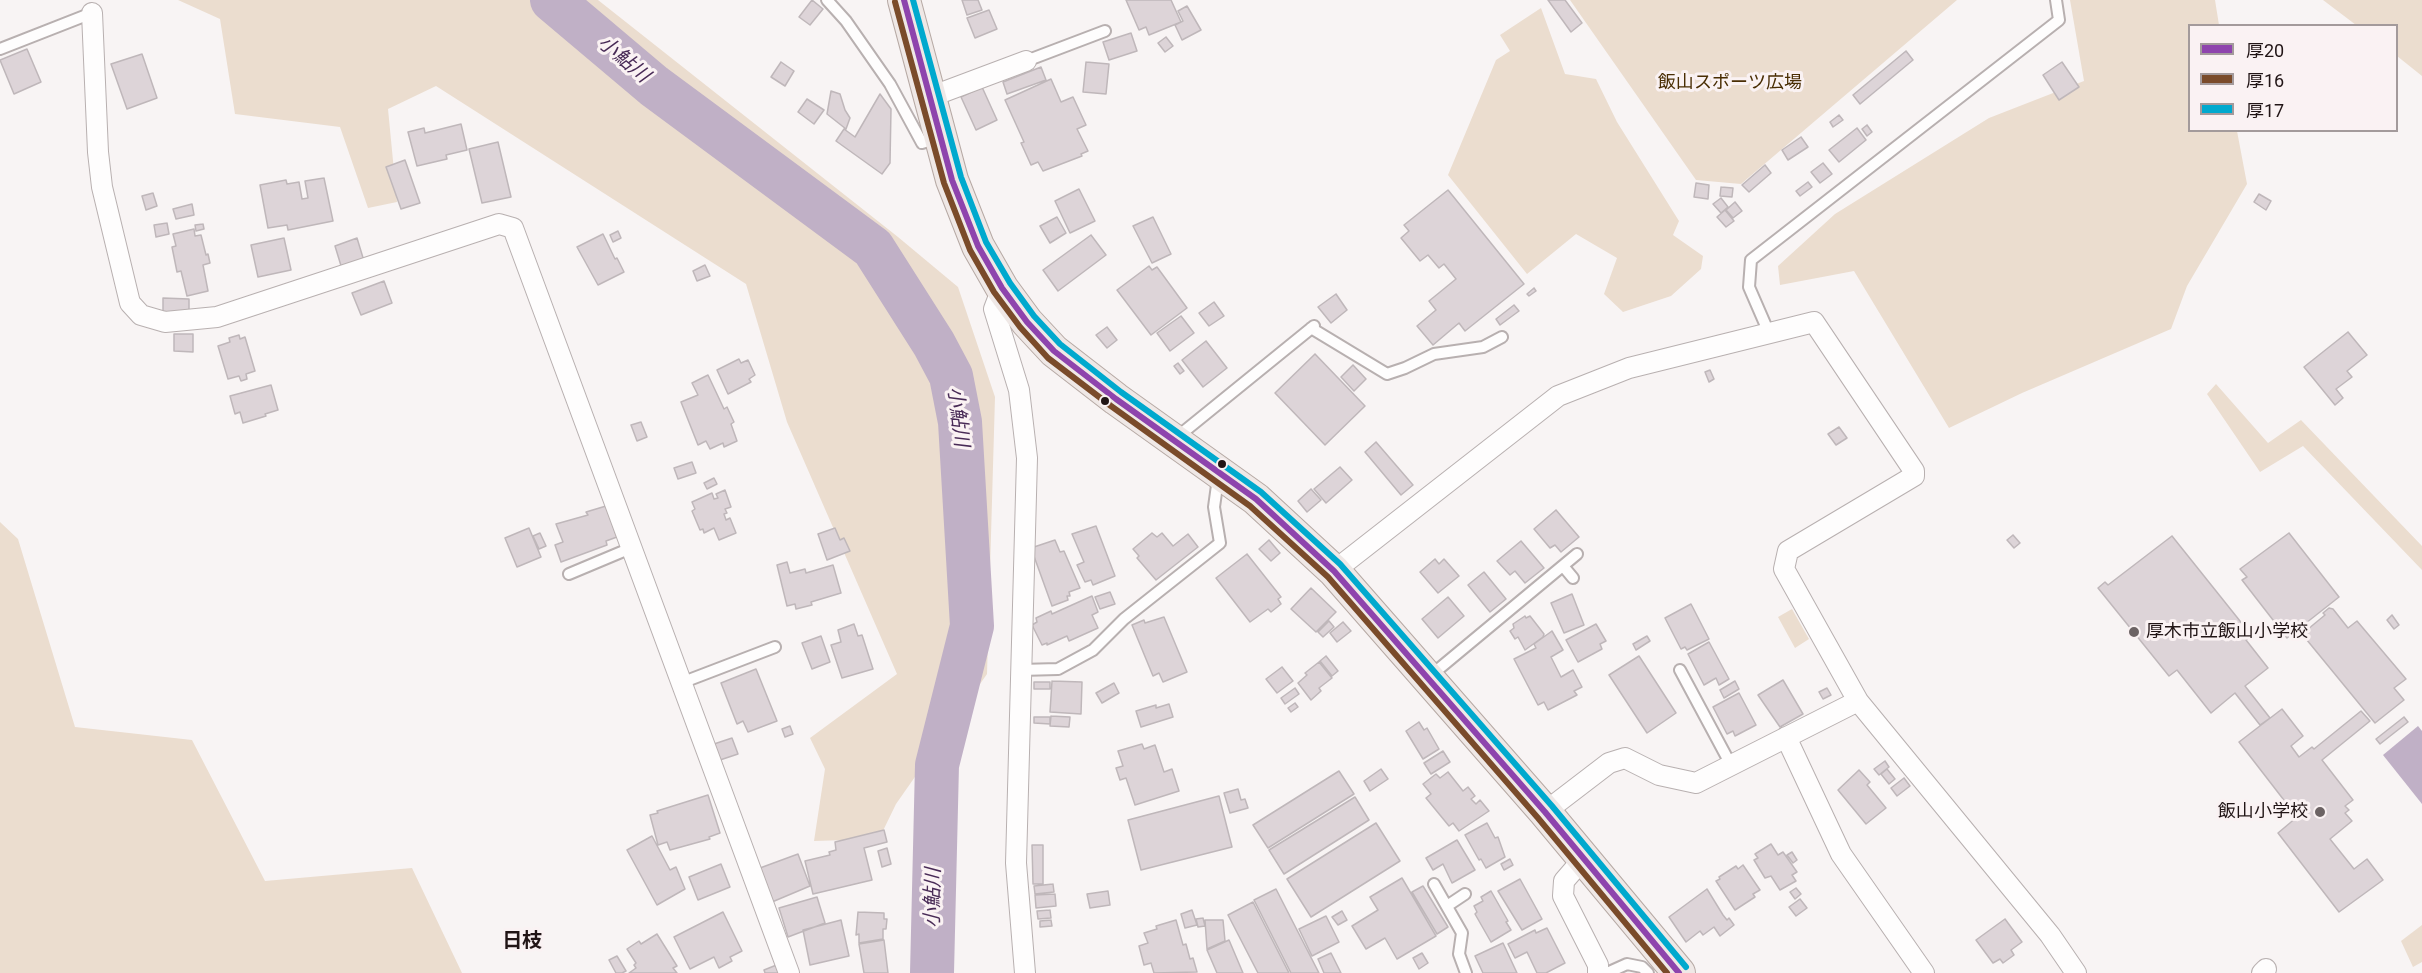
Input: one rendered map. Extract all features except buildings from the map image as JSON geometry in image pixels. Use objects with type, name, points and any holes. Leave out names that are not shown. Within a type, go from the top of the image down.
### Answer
[{"type":"main road","points":[[904,0],[952,180],[978,246],[1002,288],[1027,321],[1054,351],[1256,499],[1334,571],[1545,812],[1679,973]]},
{"type":"street","points":[[92,13],[98,152],[102,187],[130,303],[141,315],[165,322],[217,318],[499,224],[513,228],[789,973]]},
{"type":"street","points":[[930,97],[1026,61]]},
{"type":"street","points":[[1002,288],[994,309],[1019,390],[1025,424],[1027,458],[1016,863],[1025,973]]},
{"type":"street","points":[[1334,571],[1558,396],[1629,368],[1814,322],[1914,471],[1914,476],[1788,550],[1784,569],[1857,701],[2050,935],[2076,973]]},
{"type":"street","points":[[1545,812],[1609,763],[1625,758],[1659,775],[1696,783],[1857,701]]},
{"type":"street","points":[[1786,737],[1842,854],[1924,973]]},
{"type":"street","points":[[1583,859],[1564,881],[1563,896],[1598,965],[1598,973]]},
{"type":"lane","points":[[827,0],[846,21],[891,84],[922,143],[941,137]]},
{"type":"lane","points":[[1769,333],[1749,287],[1751,260],[2059,20],[2056,0]]},
{"type":"lane","points":[[0,49],[92,13]]},
{"type":"lane","points":[[1026,61],[1105,32]]},
{"type":"lane","points":[[1173,440],[1313,327],[1387,374],[1434,354],[1483,347],[1502,337]]},
{"type":"lane","points":[[1020,670],[1058,669],[1093,650],[1124,619],[1220,543],[1214,507],[1219,472]]},
{"type":"lane","points":[[569,574],[631,548]]},
{"type":"lane","points":[[1428,678],[1577,554]]},
{"type":"lane","points":[[1563,566],[1573,578]]},
{"type":"lane","points":[[681,683],[774,647]]},
{"type":"lane","points":[[1680,670],[1731,765]]},
{"type":"lane","points":[[1434,884],[1462,933],[1459,954],[1466,973]]},
{"type":"lane","points":[[1447,906],[1465,894]]},
{"type":"lane","points":[[1607,973],[1627,964],[1642,967],[1648,973]]},
{"type":"green space","points":[[178,0],[598,0],[958,287],[995,397],[987,674],[896,804],[879,839],[814,841],[825,769],[810,738],[897,674],[787,422],[746,284],[436,86],[388,109],[397,202],[368,208],[340,127],[235,114],[220,19]]},
{"type":"green space","name":"飯山スポーツ広場","points":[[1570,0],[1957,0],[1741,184],[1696,180]]},
{"type":"green space","points":[[2070,0],[2215,0],[2219,24],[2188,24],[2188,132],[2237,132],[2247,184],[2187,286],[2171,329],[2022,393],[1949,428],[1854,271],[1780,285],[1778,266],[1835,214],[1989,118],[2084,81]]},
{"type":"green space","points":[[2323,0],[2422,0],[2422,76],[2398,57],[2398,24],[2355,24]]},
{"type":"green space","points":[[1541,8],[1565,74],[1596,79],[1617,122],[1679,221],[1673,235],[1703,256],[1701,269],[1671,296],[1623,312],[1604,294],[1617,258],[1576,234],[1527,274],[1448,175],[1496,60],[1510,51],[1500,35]]},
{"type":"green space","points":[[2216,384],[2268,443],[2301,420],[2422,546],[2422,570],[2303,446],[2260,472],[2207,394]]},
{"type":"green space","points":[[0,522],[18,539],[75,727],[192,740],[265,881],[412,868],[462,973],[0,973]]},
{"type":"green space","points":[[1792,609],[1809,639],[1795,648],[1778,617]]},
{"type":"green space","points":[[2422,925],[2422,962],[2413,967],[2401,941]]},
{"type":"shaded area","points":[[2418,726],[2422,731],[2422,804],[2383,755]]},
{"type":"waterway","name":"小鮎川","points":[[552,0],[654,86],[873,248],[934,344],[951,376],[960,422],[972,626],[937,765],[932,973]]},
{"type":"transit line","name":"厚20","points":[[904,0],[952,180],[978,246],[1002,288],[1027,322],[1054,351],[1116,399],[1256,499],[1334,571],[1545,812],[1679,973]]},
{"type":"transit line","name":"厚17","points":[[913,0],[961,177],[986,242],[1010,283],[1034,316],[1060,344],[1121,392],[1261,492],[1340,564],[1552,806],[1686,967]]},
{"type":"transit line","name":"厚16","points":[[895,2],[944,183],[970,250],[994,292],[1020,327],[1048,358],[1250,506],[1328,577],[1538,818],[1667,973]]},
{"type":"place","name":"厚木市立飯山小学校","points":[[2134,632]]},
{"type":"place","name":"飯山小学校","points":[[2320,812]]},
{"type":"district","name":"日枝","points":[[522,942]]}]
